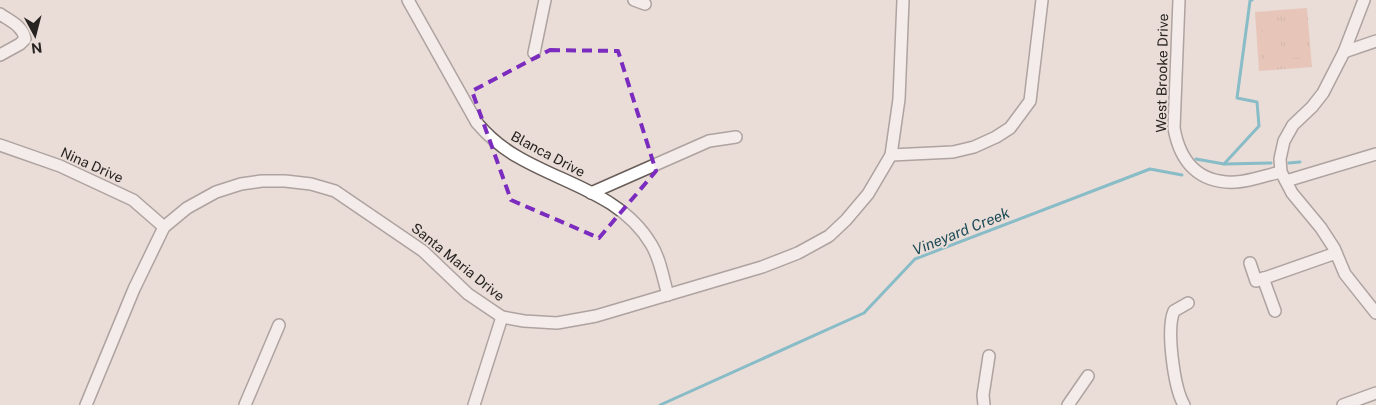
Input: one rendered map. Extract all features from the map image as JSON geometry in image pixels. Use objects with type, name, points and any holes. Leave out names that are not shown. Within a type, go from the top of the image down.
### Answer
[{"type":"street","name":"Blanca Drive","points":[[408,0],[477,123],[488,136],[519,158],[591,192],[624,212],[652,244],[668,294]]},
{"type":"street","points":[[534,53],[545,0]]},
{"type":"street","name":"Santa Maria Drive","points":[[86,405],[134,289],[164,227],[187,208],[216,192],[241,184],[262,181],[285,181],[311,184],[335,191],[416,246],[438,264],[468,294],[502,317],[541,323],[557,323],[596,316],[783,260],[819,242],[837,229],[868,194],[891,156],[900,99],[903,0]]},
{"type":"street","points":[[891,156],[953,152],[974,147],[1010,128],[1030,101],[1042,0]]},
{"type":"street","name":"West Brooke Drive","points":[[1179,0],[1174,128],[1177,144],[1184,158],[1196,171],[1208,178],[1222,182],[1238,182],[1284,176],[1376,154]]},
{"type":"street","points":[[1364,0],[1344,52],[1323,93],[1293,126],[1284,141],[1280,159],[1284,176],[1292,193],[1321,228],[1345,274],[1376,314]]},
{"type":"street","points":[[0,14],[19,26],[25,35],[25,39],[20,44],[0,55]]},
{"type":"street","points":[[1344,52],[1376,41]]},
{"type":"street","points":[[591,192],[709,141],[736,137]]},
{"type":"street","name":"Nina Drive","points":[[0,144],[60,166],[133,200],[164,227]]},
{"type":"street","points":[[1250,263],[1256,281],[1336,254]]},
{"type":"street","points":[[1263,278],[1275,311]]},
{"type":"street","points":[[1184,405],[1178,390],[1170,325],[1174,311],[1188,303]]},
{"type":"street","points":[[474,405],[502,317]]},
{"type":"street","points":[[245,405],[279,325]]},
{"type":"street","points":[[984,405],[983,395],[989,356]]},
{"type":"street","points":[[1068,405],[1088,376]]},
{"type":"street","points":[[1343,405],[1376,393]]},
{"type":"highlighted area","points":[[550,50],[618,51],[656,171],[599,238],[511,200],[472,91]]},
{"type":"green space","points":[[1307,8],[1312,67],[1259,71],[1255,12]]},
{"type":"green space","points":[[1303,19],[1306,57],[1288,58],[1285,20]]},
{"type":"green space","points":[[1279,21],[1282,58],[1265,60],[1262,22]]},
{"type":"waterway","points":[[1224,164],[1259,126],[1257,102],[1237,98],[1250,1],[1252,0]]},
{"type":"waterway","name":"Vineyard Creek","points":[[1196,159],[1224,164],[1271,163]]},
{"type":"waterway","name":"Vineyard Creek","points":[[1289,163],[1300,162]]},
{"type":"waterway","name":"Vineyard Creek","points":[[660,405],[864,313],[915,259],[1150,169],[1182,175]]}]
